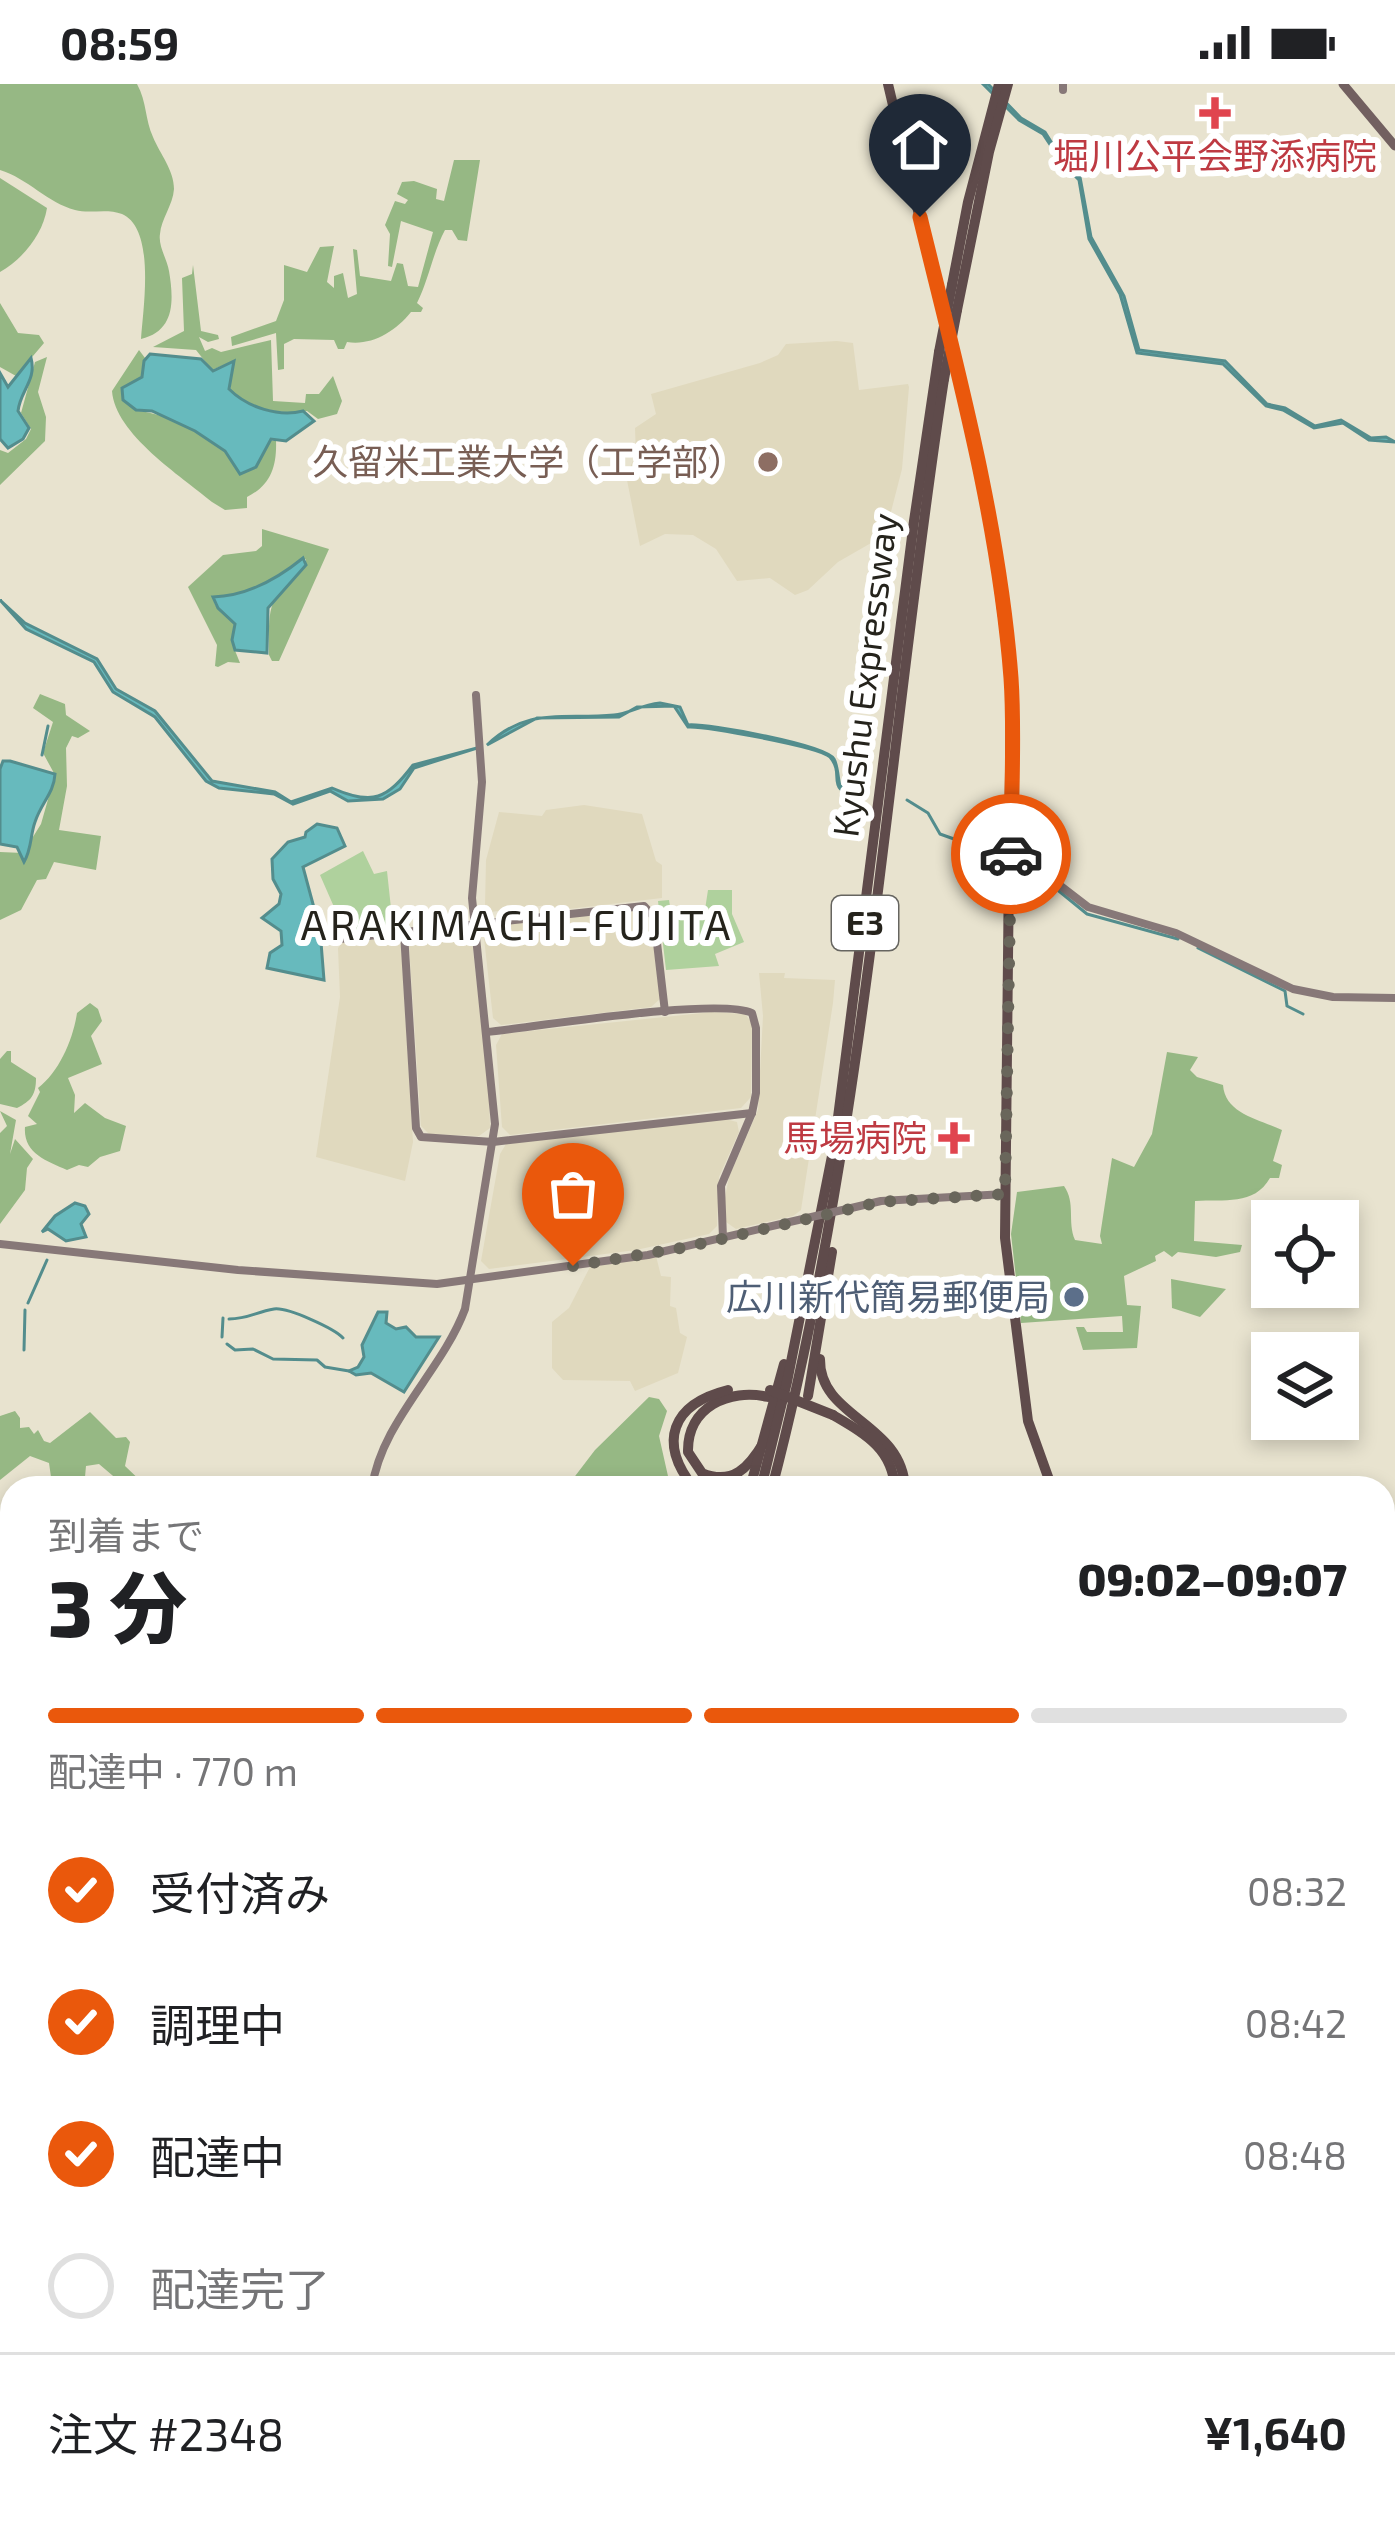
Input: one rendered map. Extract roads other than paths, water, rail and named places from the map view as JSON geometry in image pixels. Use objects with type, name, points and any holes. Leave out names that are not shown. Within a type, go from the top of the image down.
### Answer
[{"type":"highway","points":[[887,84],[988,502],[1011,679],[1006,1252],[1028,1421],[1048,1476]]},
{"type":"highway","name":"Kyushu Expressway","points":[[764,1476],[835,1141],[939,352],[968,202],[999,84]]},
{"type":"highway","name":"Kyushu Expressway","points":[[775,1476],[845,1142],[944,379],[989,152],[1008,84]]},
{"type":"highway","points":[[808,1396],[845,1142]]},
{"type":"highway","points":[[754,1476],[803,1297]]},
{"type":"highway","points":[[821,1325],[820,1368],[829,1391],[886,1440],[897,1454],[902,1476]]},
{"type":"highway","points":[[687,1476],[676,1459],[675,1431],[688,1408],[706,1395],[741,1388],[831,1417],[872,1448],[888,1476]]},
{"type":"highway","points":[[696,1476],[687,1467],[681,1436],[691,1415],[719,1392]]},
{"type":"highway","points":[[716,1476],[702,1473],[688,1452],[695,1420],[712,1404],[745,1394],[769,1394]]},
{"type":"highway","points":[[729,1476],[747,1467],[764,1442]]},
{"type":"main road","points":[[1343,84],[1395,146]]},
{"type":"street","points":[[376,1476],[390,1438],[455,1334],[472,1279],[493,1142],[494,1090],[472,875],[482,782],[476,695]]},
{"type":"street","points":[[1011,857],[1045,874],[1088,907],[1176,933],[1293,989],[1333,997],[1395,998]]},
{"type":"street","points":[[341,939],[632,906],[649,908],[665,1012]]},
{"type":"street","points":[[404,933],[417,1133],[427,1139],[493,1142],[752,1113]]},
{"type":"street","points":[[487,1032],[665,1012],[742,1009],[752,1013],[756,1049],[752,1113],[721,1186],[723,1238]]},
{"type":"street","points":[[0,1244],[397,1283],[472,1279],[648,1255],[880,1202],[1005,1194]]},
{"type":"water","points":[[983,84],[1021,118],[1045,132],[1065,164],[1080,177],[1091,237],[1124,296],[1139,350],[1225,361],[1267,404],[1285,408],[1315,426],[1341,420],[1371,438],[1395,442],[1369,440],[1343,423],[1314,428],[1266,406],[1223,364],[1137,353],[1120,294],[1089,239],[1079,180],[1063,164],[1043,134],[1019,120]]},
{"type":"water","points":[[150,354],[201,359],[213,371],[234,361],[229,389],[237,396],[274,412],[303,411],[314,421],[286,441],[271,439],[256,467],[240,474],[225,451],[195,431],[152,411],[136,410],[123,400],[122,388],[142,377]]},
{"type":"water","points":[[31,358],[32,373],[18,411],[29,428],[23,439],[8,448],[0,439],[0,373],[8,387]]},
{"type":"water","points":[[303,558],[306,565],[268,608],[267,653],[235,650],[235,624],[213,597],[260,585]]},
{"type":"water","points":[[0,600],[25,623],[97,659],[116,689],[155,711],[212,781],[275,792],[291,802],[332,788],[369,798],[387,792],[413,765],[477,748],[414,768],[400,789],[383,799],[348,801],[330,791],[293,804],[274,794],[219,788],[206,781],[155,717],[113,692],[94,662],[26,629]]},
{"type":"water","points":[[660,703],[680,707],[688,725],[766,736],[826,753],[834,759],[840,786],[863,796],[839,787],[835,764],[822,753],[688,727],[674,706],[642,707]]},
{"type":"water","points":[[628,712],[619,717],[543,718],[614,715]]},
{"type":"water","points":[[535,719],[487,745],[502,733]]},
{"type":"water","points":[[3,761],[55,774],[24,862],[17,847],[0,844],[0,769]]},
{"type":"water","points":[[317,824],[337,828],[345,846],[303,867],[320,930],[324,980],[267,968],[270,953],[282,945],[281,931],[262,918],[279,904],[281,894],[273,879],[272,859]]},
{"type":"water","points":[[75,1203],[85,1206],[89,1214],[81,1224],[86,1237],[66,1241],[48,1229],[42,1232],[55,1216]]},
{"type":"water","points":[[378,1312],[387,1312],[386,1323],[396,1329],[406,1327],[416,1337],[439,1337],[404,1392],[371,1373],[349,1371],[364,1357],[362,1345]]},
{"type":"waterway","points":[[42,755],[48,726]]},
{"type":"waterway","points":[[907,800],[928,813],[940,834],[954,839],[981,838],[997,856],[1003,874]]},
{"type":"waterway","points":[[1019,879],[1029,870]]},
{"type":"waterway","points":[[1038,874],[1087,914],[1178,939]]},
{"type":"waterway","points":[[1198,948],[1285,991],[1287,1006],[1303,1014]]},
{"type":"waterway","points":[[28,1303],[47,1260]]},
{"type":"waterway","points":[[229,1319],[281,1309],[311,1319],[343,1338]]},
{"type":"waterway","points":[[24,1350],[25,1310]]},
{"type":"waterway","points":[[222,1337],[223,1318]]},
{"type":"waterway","points":[[227,1344],[273,1359],[317,1360],[325,1367],[349,1371]]},
{"type":"place","name":"堀川公平会野添病院","points":[[1215,113]]},
{"type":"place","name":"久留米工業大学（工学部）","points":[[768,462]]},
{"type":"place","name":"馬場病院","points":[[954,1138]]},
{"type":"place","name":"広川新代簡易郵便局","points":[[1074,1297]]},
{"type":"district","name":"ARAKIMACHI-FUJITA","points":[[517,925]]}]
